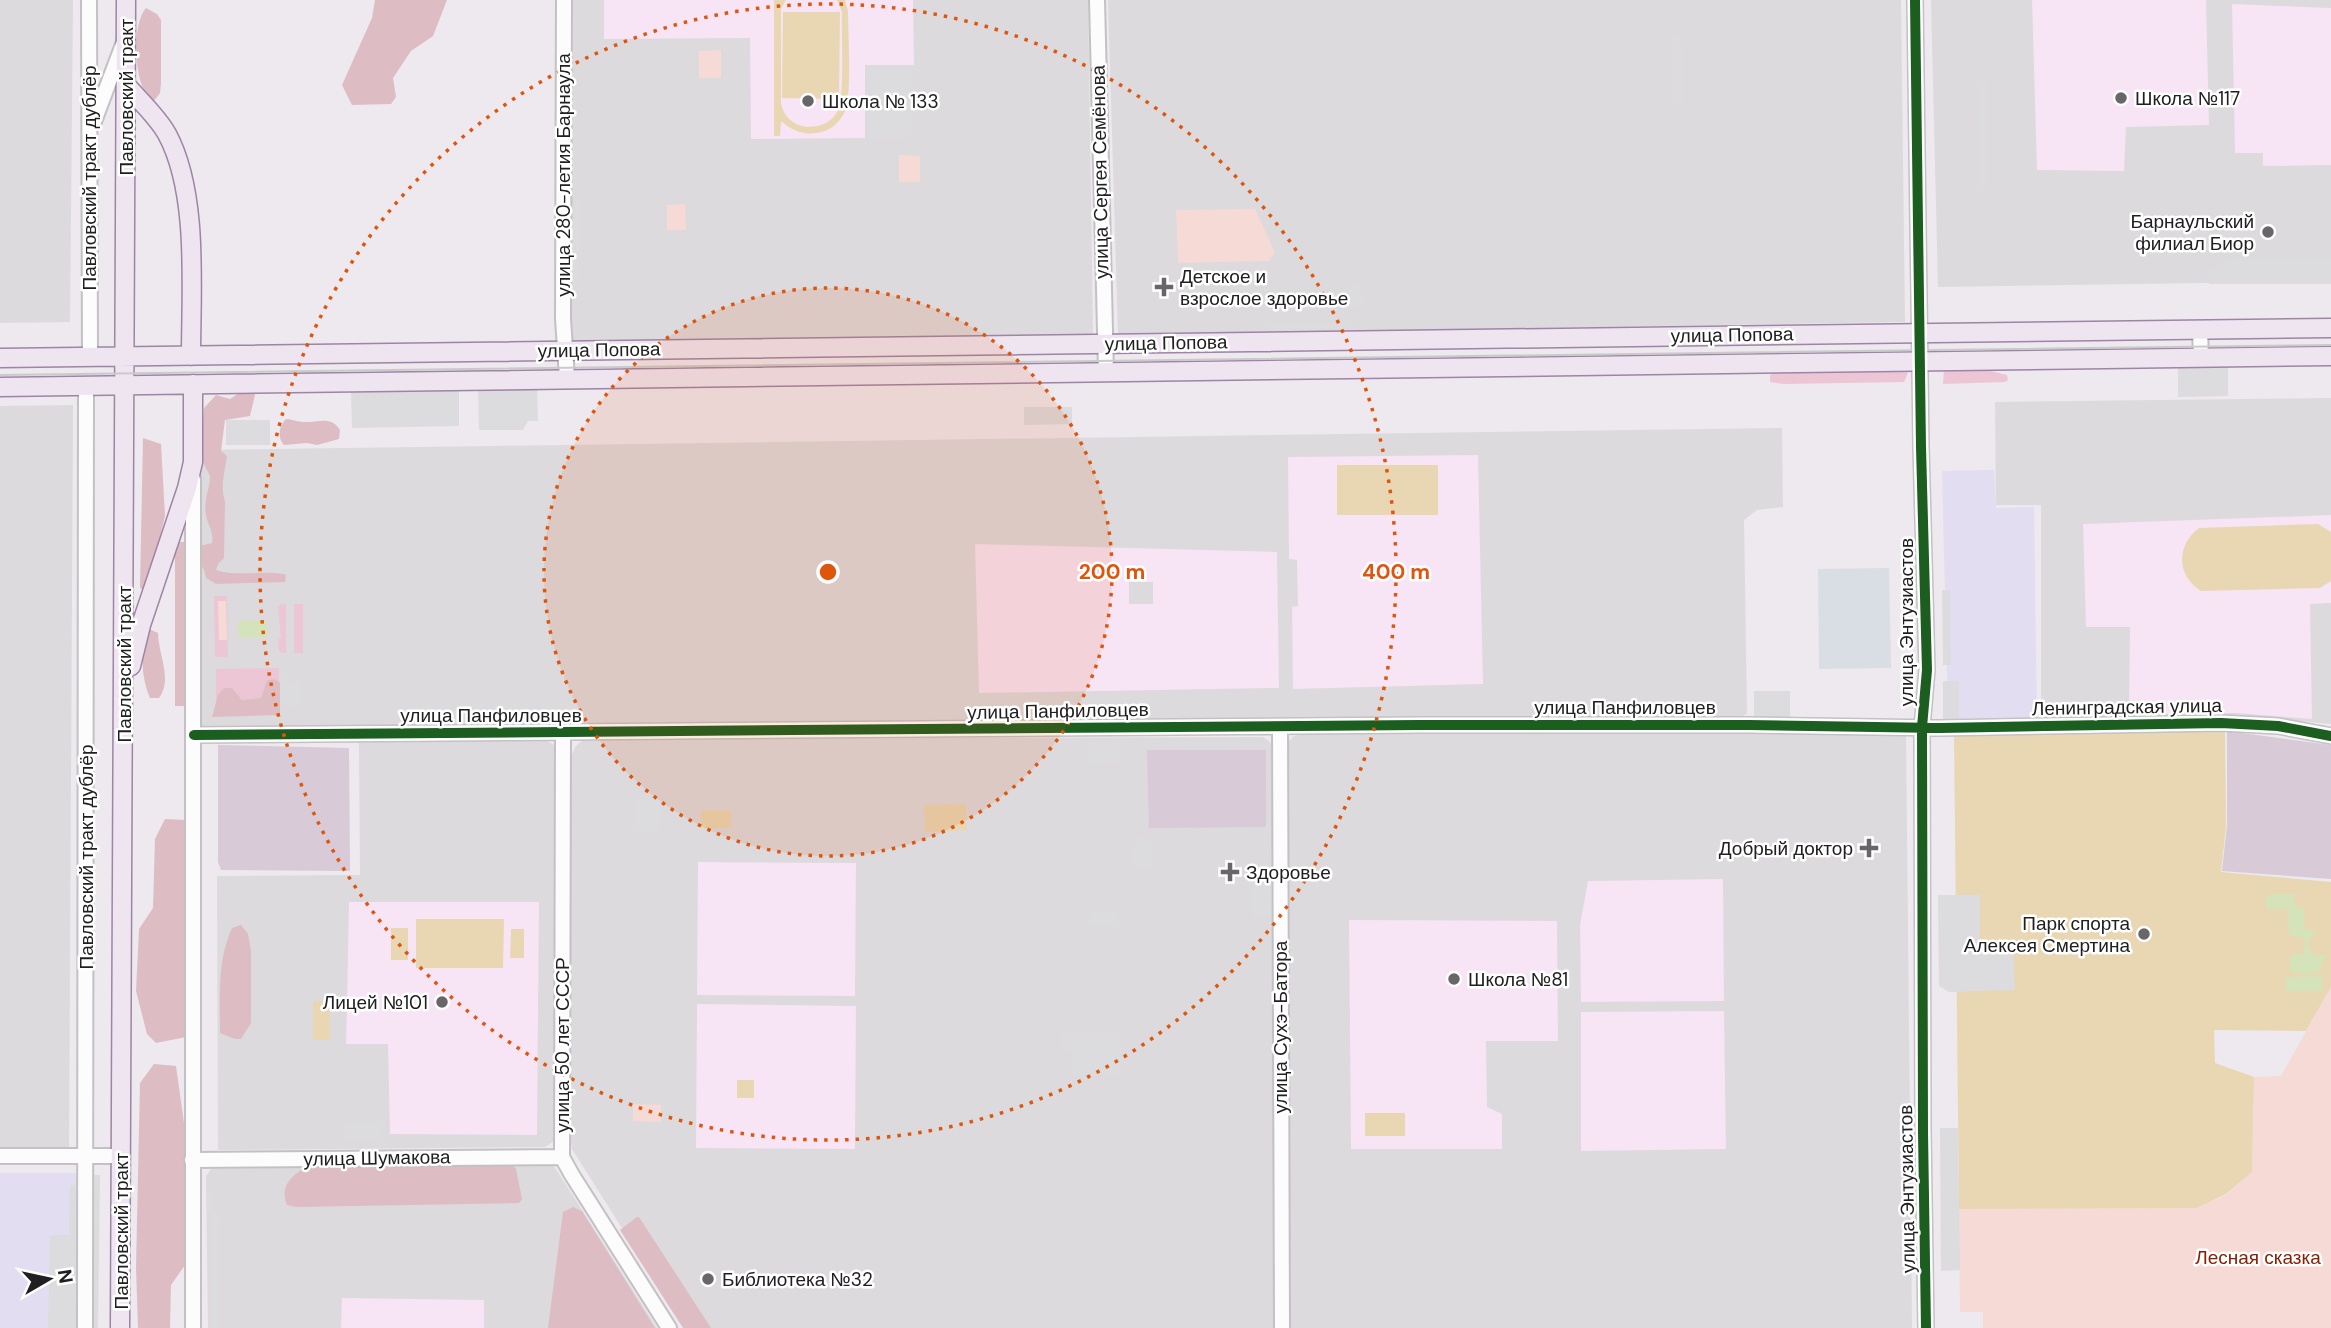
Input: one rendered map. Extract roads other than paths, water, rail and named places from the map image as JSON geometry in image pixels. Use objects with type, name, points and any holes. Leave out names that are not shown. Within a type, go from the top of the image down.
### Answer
[{"type":"main road","name":"Павловский тракт","points":[[120,1328],[126,0]]},
{"type":"main road","points":[[126,85],[165,131],[176,154],[185,195],[191,246],[191,356]]},
{"type":"main road","name":"улица Попова","points":[[0,358],[2331,328]]},
{"type":"main road","points":[[427,353],[427,380]]},
{"type":"main road","name":"улица Попова","points":[[0,387],[2331,356]]},
{"type":"main road","points":[[123,711],[141,625],[187,488],[193,462],[193,384]]},
{"type":"street","name":"Павловский тракт дублёр","points":[[89,0],[90,357]]},
{"type":"street","name":"улица 280-летия Барнаула","points":[[564,0],[563,351],[567,378]]},
{"type":"street","name":"улица Сергея Семёнова","points":[[1097,0],[1106,372]]},
{"type":"street","name":"улица Энтузиастов","points":[[1915,0],[1927,670],[1922,726],[1926,1328]]},
{"type":"street","points":[[89,135],[126,36]]},
{"type":"street","points":[[2200,330],[2201,358]]},
{"type":"street","name":"Павловский тракт дублёр","points":[[85,1328],[86,386]]},
{"type":"street","points":[[193,462],[193,1328]]},
{"type":"street","name":"Ленинградская улица","points":[[1922,726],[1940,728],[2237,723],[2278,726],[2331,736]]},
{"type":"street","name":"улица Панфиловцев","points":[[194,735],[1279,726],[1922,726]]},
{"type":"street","name":"улица Сухэ-Батора","points":[[1279,726],[1282,1328]]},
{"type":"street","name":"улица 50 лет СССР","points":[[563,732],[562,1157],[669,1328]]},
{"type":"street","points":[[0,1156],[122,1156]]},
{"type":"street","name":"улица Шумакова","points":[[192,1160],[562,1157]]},
{"type":"tram line","points":[[0,375],[2331,345]]},
{"type":"place","name":"Школа №117","points":[[2121,98]]},
{"type":"place","name":"Школа № 133","points":[[808,101]]},
{"type":"place","name":"Барнаульский филиал Биор","points":[[2268,232]]},
{"type":"place","name":"Детское и взрослое здоровье","points":[[1164,287]]},
{"type":"place","name":"Добрый доктор","points":[[1869,848]]},
{"type":"place","name":"Здоровье","points":[[1230,872]]},
{"type":"place","name":"Парк спорта Алексея Смертина","points":[[2144,934]]},
{"type":"place","name":"Школа №81","points":[[1454,979]]},
{"type":"place","name":"Лицей №101","points":[[442,1002]]},
{"type":"place","name":"Библиотека №32","points":[[708,1279]]},
{"type":"park label","name":"Лесная сказка","points":[[2258,1257]]}]
